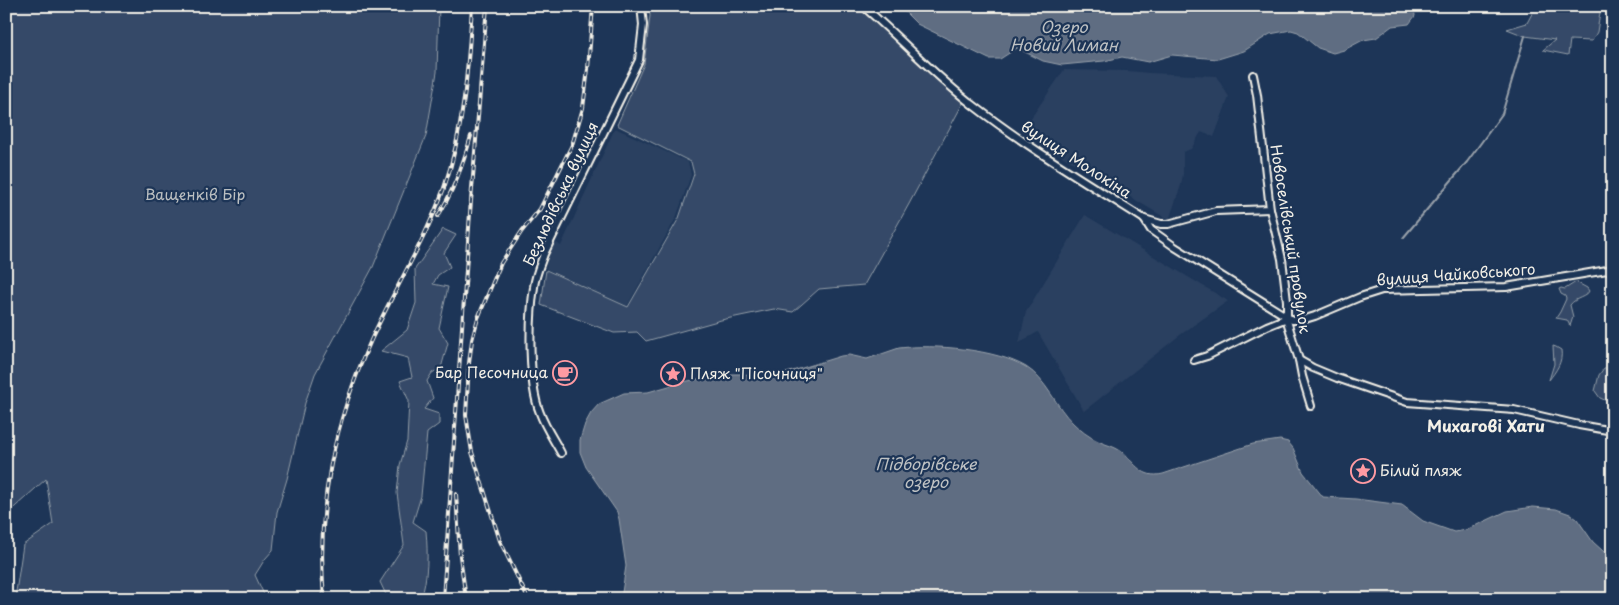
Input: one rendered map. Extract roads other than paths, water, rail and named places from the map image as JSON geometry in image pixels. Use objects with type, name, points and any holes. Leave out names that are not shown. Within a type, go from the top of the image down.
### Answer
[{"type":"street","name":"Безлюдівська вулиця","points":[[561,453],[540,413],[534,392],[531,326],[534,287],[544,254],[639,60],[643,26],[641,6]]},
{"type":"street","name":"вулиця Молокіна","points":[[863,6],[936,74],[980,110],[1027,144],[1144,219],[1157,235],[1287,318]]},
{"type":"street","name":"Новоселівський провулок","points":[[1253,75],[1258,95],[1270,209],[1282,258],[1287,297],[1287,318],[1311,406]]},
{"type":"street","points":[[1144,219],[1168,224],[1216,211],[1270,209]]},
{"type":"street","name":"вулиця Чайковського","points":[[1194,360],[1207,356],[1287,318],[1295,320],[1306,319],[1382,290],[1506,287],[1613,269]]},
{"type":"street","points":[[1299,360],[1337,378],[1407,402],[1514,410],[1613,431]]},
{"type":"water","name":"Озеро Новий Лиман","points":[[899,6],[1414,6],[1415,16],[1409,24],[1392,26],[1376,38],[1363,40],[1344,50],[1333,53],[1318,48],[1298,32],[1291,30],[1270,34],[1244,51],[1218,59],[1172,55],[1148,62],[1122,57],[1104,61],[1062,65],[1043,61],[1017,48],[1000,59],[989,59],[917,24]]},
{"type":"water","name":"Підборівське озеро","points":[[899,348],[964,349],[998,356],[1026,367],[1033,372],[1067,416],[1079,428],[1095,439],[1119,450],[1140,469],[1150,474],[1163,474],[1253,444],[1280,440],[1288,442],[1293,448],[1303,472],[1323,497],[1402,505],[1423,521],[1454,532],[1466,530],[1507,511],[1533,507],[1556,509],[1570,514],[1577,519],[1593,542],[1613,560],[1613,599],[621,599],[626,566],[619,519],[617,512],[586,467],[580,452],[580,440],[585,424],[599,404],[624,393],[648,392],[683,382],[723,374],[773,377],[841,356],[849,355],[867,359]]},
{"type":"waterway","points":[[1403,238],[1467,162],[1502,114],[1525,36]]},
{"type":"railway","points":[[324,599],[323,531],[331,465],[338,433],[347,401],[372,338],[428,227],[451,166],[461,121],[467,76],[472,6]]},
{"type":"railway","points":[[443,599],[470,213],[487,6]]},
{"type":"railway","points":[[528,599],[500,541],[472,452],[466,415],[469,363],[472,340],[478,318],[501,263],[522,231],[540,209],[572,145],[583,108],[593,6]]},
{"type":"railway","points":[[438,216],[458,177],[471,136]]},
{"type":"railway","points":[[456,494],[460,556],[466,599]]},
{"type":"place","name":"Бар Песочница","points":[[565,373]]},
{"type":"place","name":"Пляж \"Пісочниця\"","points":[[673,374]]},
{"type":"place","name":"Білий пляж","points":[[1363,471]]},
{"type":"district","name":"Михагові Хати","points":[[1486,426]]},
{"type":"park label","name":"Ващенків Бір","points":[[195,195]]}]
